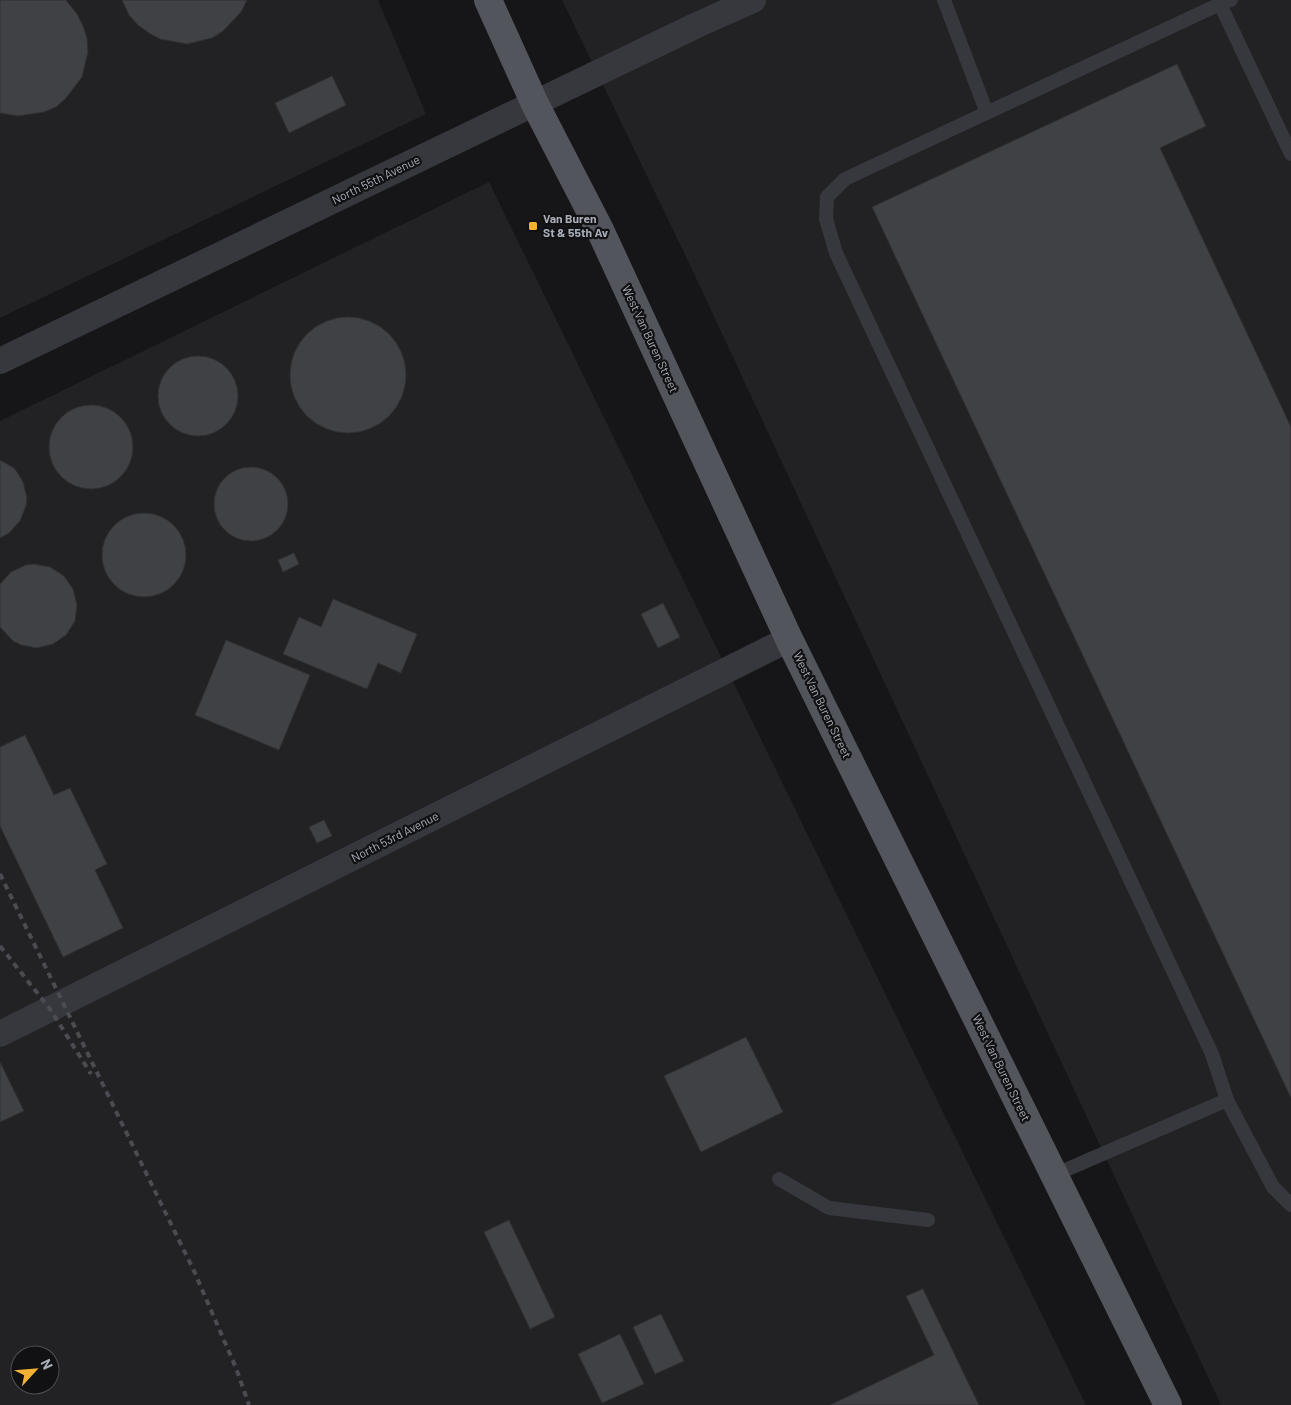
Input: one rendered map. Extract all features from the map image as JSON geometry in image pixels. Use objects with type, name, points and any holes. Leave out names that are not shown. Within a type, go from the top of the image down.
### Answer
[{"type":"main road","name":"West Van Buren Street","points":[[488,0],[535,104],[601,232],[789,638],[1168,1405]]},
{"type":"street","name":"North 55th Avenue","points":[[0,361],[697,25],[753,0]]},
{"type":"street","name":"North 53rd Avenue","points":[[0,1034],[789,638]]},
{"type":"lane","points":[[944,0],[987,113]]},
{"type":"lane","points":[[1291,154],[1224,1],[845,179],[827,197],[826,219],[836,253],[1212,1054],[1227,1100],[1273,1187],[1291,1205]]},
{"type":"lane","points":[[1054,1175],[1227,1100]]},
{"type":"lane","points":[[779,1179],[829,1208],[928,1220]]},
{"type":"shaded area","points":[[0,0],[378,0],[426,114],[0,318]]},
{"type":"shaded area","points":[[562,0],[1291,0],[1291,1405],[1221,1405],[690,265]]},
{"type":"shaded area","points":[[489,182],[1086,1405],[0,1405],[0,421]]},
{"type":"building","points":[[0,0],[66,0],[77,14],[87,38],[88,52],[82,77],[66,98],[56,107],[44,112],[18,116],[0,113]]},
{"type":"building","points":[[122,0],[247,0],[241,12],[223,31],[212,38],[187,44],[160,39],[149,33],[129,15]]},
{"type":"building","points":[[1177,64],[1206,126],[1160,148],[1291,427],[1291,1098],[872,207]]},
{"type":"building","points":[[332,76],[346,105],[289,133],[275,103]]},
{"type":"building","points":[[348,317],[370,322],[389,334],[401,353],[406,375],[401,397],[389,416],[370,428],[348,433],[326,428],[307,416],[295,397],[290,375],[295,353],[307,334],[326,322]]},
{"type":"building","points":[[198,356],[213,359],[226,368],[235,381],[238,396],[235,411],[226,424],[213,433],[198,436],[183,433],[170,424],[161,411],[158,396],[161,381],[170,368],[183,359]]},
{"type":"building","points":[[91,405],[114,412],[126,424],[133,447],[126,470],[114,482],[91,489],[68,482],[56,470],[49,447],[56,424],[68,412]]},
{"type":"building","points":[[0,460],[14,468],[19,475],[27,498],[20,521],[9,533],[0,538]]},
{"type":"building","points":[[251,467],[265,470],[277,478],[285,490],[288,504],[285,518],[277,530],[265,538],[251,541],[237,538],[225,530],[217,518],[214,504],[217,490],[225,478],[237,470]]},
{"type":"building","points":[[144,513],[167,520],[179,532],[186,555],[179,578],[167,590],[144,597],[121,590],[109,578],[102,555],[109,532],[121,520]]},
{"type":"building","points":[[294,553],[299,564],[283,572],[278,560]]},
{"type":"building","points":[[34,564],[50,567],[64,576],[73,589],[77,605],[75,621],[66,635],[53,644],[37,648],[21,645],[13,641],[0,627],[0,584],[11,572],[26,565]]},
{"type":"building","points":[[333,599],[417,634],[401,673],[378,663],[367,689],[283,654],[299,617],[321,627]]},
{"type":"building","points":[[663,603],[680,637],[658,648],[641,614]]},
{"type":"building","points":[[226,640],[310,675],[279,750],[195,715]]},
{"type":"building","points":[[25,735],[54,795],[70,788],[107,864],[95,870],[123,928],[63,957],[0,826],[0,747]]},
{"type":"building","points":[[324,820],[332,836],[317,843],[309,827]]},
{"type":"building","points":[[746,1037],[783,1112],[701,1152],[664,1076]]},
{"type":"building","points":[[0,1062],[24,1111],[0,1122]]},
{"type":"building","points":[[509,1220],[555,1317],[530,1329],[484,1232]]},
{"type":"building","points":[[923,1289],[979,1405],[830,1405],[934,1355],[906,1296]]},
{"type":"building","points":[[661,1314],[684,1361],[655,1374],[633,1327]]},
{"type":"building","points":[[620,1334],[644,1384],[602,1403],[578,1354]]},
{"type":"railway","points":[[0,874],[194,1271],[236,1368],[249,1405]]},
{"type":"railway","points":[[0,946],[50,1009],[91,1074]]},
{"type":"place","name":"Van Buren St & 55th Av","points":[[533,226]]}]
